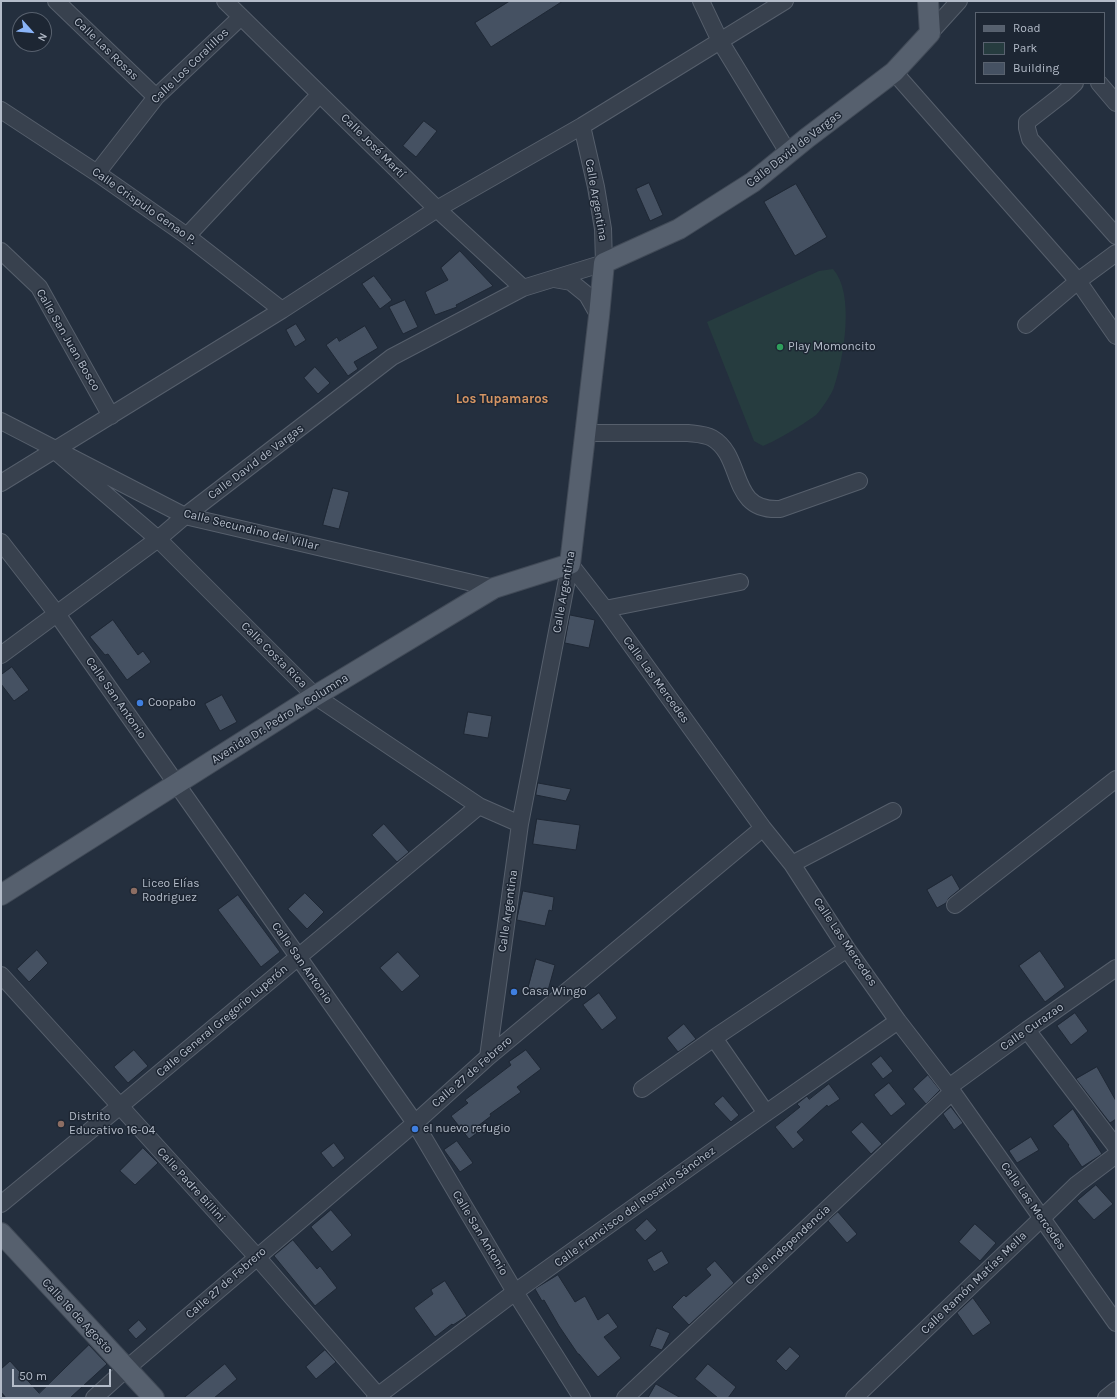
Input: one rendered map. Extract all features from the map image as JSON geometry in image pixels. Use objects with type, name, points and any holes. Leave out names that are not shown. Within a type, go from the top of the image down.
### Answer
[{"type":"main road","points":[[928,1],[930,33]]},
{"type":"main road","name":"Calle David de Vargas","points":[[604,263],[679,229],[753,182],[894,72],[930,33]]},
{"type":"main road","name":"Calle Argentina","points":[[570,564],[604,263]]},
{"type":"main road","name":"Avenida Dr. Pedro A. Columna","points":[[1,895],[315,696],[494,588],[570,564]]},
{"type":"main road","name":"Calle 16 de Agosto","points":[[1,1233],[154,1398]]},
{"type":"street","name":"Calle Las Rosas","points":[[56,1],[156,97]]},
{"type":"street","name":"Calle José Martí","points":[[225,1],[437,209],[523,288]]},
{"type":"street","points":[[701,1],[720,42],[788,154]]},
{"type":"street","points":[[1,483],[282,310],[437,209],[582,126],[785,1]]},
{"type":"street","name":"Calle David de Vargas","points":[[930,33],[959,1]]},
{"type":"street","name":"Calle Los Coralillos","points":[[97,173],[156,97],[241,17]]},
{"type":"street","points":[[894,72],[1078,281],[1116,336]]},
{"type":"street","points":[[1074,84],[1027,122],[1030,139],[1116,236]]},
{"type":"street","points":[[1101,84],[1116,103]]},
{"type":"street","points":[[187,236],[320,94]]},
{"type":"street","name":"Calle Crispulo Genao P.","points":[[1,110],[97,173],[187,236],[282,310]]},
{"type":"street","name":"Calle Argentina","points":[[582,126],[596,187],[603,229],[604,263]]},
{"type":"street","name":"Calle San Juan Bosco","points":[[1,251],[39,287],[111,416]]},
{"type":"street","points":[[1026,325],[1078,281],[1116,253]]},
{"type":"street","name":"Calle David de Vargas","points":[[1,655],[158,539],[392,357],[523,288],[604,263]]},
{"type":"street","points":[[554,279],[571,282],[587,295],[599,316]]},
{"type":"street","name":"Calle Secundino del Villar","points":[[1,422],[186,516],[494,588]]},
{"type":"street","points":[[585,433],[688,433],[708,436],[722,447],[728,456],[745,494],[759,507],[770,509],[780,509],[859,481]]},
{"type":"street","name":"Calle Costa Rica","points":[[54,450],[158,539],[315,696],[479,806],[520,824]]},
{"type":"street","name":"Calle San Antonio","points":[[1,542],[57,614],[415,1123],[515,1292],[582,1398]]},
{"type":"street","name":"Calle Argentina","points":[[488,1057],[520,824],[570,564]]},
{"type":"street","name":"Calle Las Mercedes","points":[[570,564],[605,609],[762,828],[792,864],[898,1021],[951,1090],[1116,1324]]},
{"type":"street","points":[[605,609],[740,582]]},
{"type":"street","points":[[955,905],[1116,779]]},
{"type":"street","name":"Calle General Gregorio Luperón","points":[[1,1204],[479,806]]},
{"type":"street","points":[[792,864],[893,811]]},
{"type":"street","name":"Calle 27 de Febrero","points":[[94,1398],[126,1369],[415,1123],[488,1057],[762,828]]},
{"type":"street","points":[[642,1089],[714,1038],[848,949]]},
{"type":"street","name":"Calle Curazao","points":[[951,1090],[1027,1030],[1115,970]]},
{"type":"street","name":"Calle Padre Billini","points":[[1,974],[257,1257],[378,1397]]},
{"type":"street","name":"Calle Francisco del Rosario Sánchez","points":[[378,1397],[515,1292],[898,1021]]},
{"type":"street","points":[[1027,1030],[1116,1147]]},
{"type":"street","points":[[714,1038],[766,1113]]},
{"type":"street","name":"Calle Independencia","points":[[625,1398],[951,1090]]},
{"type":"street","name":"Calle Ramón Matías Mella","points":[[854,1398],[1076,1185],[1116,1155]]},
{"type":"street","points":[[1106,1398],[1116,1390]]},
{"type":"green space","name":"Play Momoncito","points":[[833,269],[840,280],[844,293],[846,326],[838,375],[833,390],[821,410],[816,415],[788,433],[763,446],[754,441],[707,322],[819,271]]},
{"type":"building","points":[[510,1],[563,1],[491,47],[475,23]]},
{"type":"building","points":[[424,121],[437,131],[416,157],[403,146]]},
{"type":"building","points":[[649,183],[663,215],[650,221],[636,189]]},
{"type":"building","points":[[796,184],[827,237],[795,256],[764,202]]},
{"type":"building","points":[[460,251],[493,286],[456,305],[457,307],[435,315],[425,292],[448,280],[441,268]]},
{"type":"building","points":[[374,276],[392,300],[380,309],[362,284]]},
{"type":"building","points":[[405,300],[418,327],[403,334],[389,307]]},
{"type":"building","points":[[296,324],[306,340],[295,347],[286,330]]},
{"type":"building","points":[[365,326],[378,348],[354,362],[358,369],[348,376],[326,345],[337,337],[339,341]]},
{"type":"building","points":[[315,367],[330,383],[318,394],[304,378]]},
{"type":"building","points":[[333,488],[349,492],[339,529],[323,525]]},
{"type":"building","points":[[570,615],[595,620],[589,648],[565,643]]},
{"type":"building","points":[[113,620],[138,655],[143,651],[151,662],[127,680],[108,654],[105,655],[90,637]]},
{"type":"building","points":[[12,667],[29,690],[14,701],[1,684],[1,675]]},
{"type":"building","points":[[222,695],[237,722],[220,731],[205,704]]},
{"type":"building","points":[[468,712],[492,716],[488,738],[464,734]]},
{"type":"building","points":[[538,783],[571,789],[566,801],[536,795]]},
{"type":"building","points":[[537,819],[580,825],[576,850],[533,844]]},
{"type":"building","points":[[384,824],[409,852],[397,862],[372,835]]},
{"type":"building","points":[[952,875],[960,889],[949,898],[946,903],[937,908],[927,890]]},
{"type":"building","points":[[523,891],[554,897],[552,911],[549,910],[545,926],[517,920]]},
{"type":"building","points":[[305,893],[324,912],[307,929],[288,909]]},
{"type":"building","points":[[238,895],[280,952],[261,967],[218,910]]},
{"type":"building","points":[[37,950],[48,963],[29,982],[17,969]]},
{"type":"building","points":[[1040,951],[1065,987],[1045,1002],[1019,966]]},
{"type":"building","points":[[398,952],[420,976],[402,992],[380,968]]},
{"type":"building","points":[[536,959],[555,965],[547,994],[528,989]]},
{"type":"building","points":[[599,993],[617,1018],[602,1030],[583,1005]]},
{"type":"building","points":[[1075,1013],[1088,1031],[1071,1045],[1057,1026]]},
{"type":"building","points":[[684,1024],[696,1039],[678,1052],[667,1038]]},
{"type":"building","points":[[134,1050],[148,1066],[128,1083],[114,1067]]},
{"type":"building","points":[[526,1050],[541,1069],[517,1087],[521,1092],[490,1114],[491,1116],[474,1129],[477,1133],[469,1139],[451,1116],[468,1103],[465,1100],[511,1065],[509,1062]]},
{"type":"building","points":[[881,1056],[893,1071],[883,1079],[871,1064]]},
{"type":"building","points":[[1097,1067],[1116,1101],[1116,1119],[1110,1123],[1076,1079]]},
{"type":"building","points":[[928,1075],[940,1090],[926,1104],[913,1089]]},
{"type":"building","points":[[889,1083],[906,1104],[891,1116],[874,1095]]},
{"type":"building","points":[[829,1084],[840,1099],[828,1107],[827,1105],[797,1132],[804,1140],[793,1149],[775,1127],[800,1107],[797,1104],[807,1096],[809,1099]]},
{"type":"building","points":[[723,1096],[739,1115],[731,1122],[714,1104]]},
{"type":"building","points":[[951,1107],[963,1123],[954,1130],[943,1114]]},
{"type":"building","points":[[1073,1109],[1102,1154],[1082,1167],[1068,1146],[1069,1145],[1053,1126]]},
{"type":"building","points":[[862,1122],[882,1144],[871,1154],[851,1132]]},
{"type":"building","points":[[1031,1137],[1039,1150],[1017,1163],[1009,1151]]},
{"type":"building","points":[[457,1141],[473,1163],[460,1172],[444,1150]]},
{"type":"building","points":[[334,1143],[345,1158],[333,1168],[321,1153]]},
{"type":"building","points":[[143,1148],[158,1163],[135,1185],[120,1171]]},
{"type":"building","points":[[1096,1185],[1113,1204],[1094,1220],[1077,1201]]},
{"type":"building","points":[[331,1210],[352,1235],[332,1252],[311,1227]]},
{"type":"building","points":[[838,1212],[857,1234],[847,1243],[828,1221]]},
{"type":"building","points":[[647,1219],[657,1230],[645,1241],[635,1230]]},
{"type":"building","points":[[975,1224],[996,1243],[980,1261],[959,1242]]},
{"type":"building","points":[[293,1240],[317,1269],[320,1266],[337,1288],[315,1306],[274,1256]]},
{"type":"building","points":[[662,1251],[669,1263],[654,1272],[647,1260]]},
{"type":"building","points":[[715,1261],[734,1283],[689,1325],[672,1307],[684,1295],[686,1297],[711,1275],[706,1269]]},
{"type":"building","points":[[558,1275],[575,1302],[585,1296],[598,1320],[608,1313],[618,1327],[604,1337],[621,1358],[598,1377],[578,1354],[544,1300],[542,1301],[535,1289]]},
{"type":"building","points":[[445,1281],[467,1316],[453,1325],[452,1324],[435,1337],[414,1308],[433,1294],[431,1290]]},
{"type":"building","points":[[973,1298],[991,1323],[973,1336],[957,1313]]},
{"type":"building","points":[[139,1320],[147,1329],[136,1339],[128,1330]]},
{"type":"building","points":[[657,1328],[670,1333],[662,1350],[650,1346]]},
{"type":"building","points":[[89,1345],[107,1364],[70,1398],[6,1398],[1,1392],[1,1369],[10,1361],[39,1393]]},
{"type":"building","points":[[790,1347],[800,1356],[786,1371],[776,1361]]},
{"type":"building","points":[[325,1350],[336,1362],[316,1379],[306,1367]]},
{"type":"building","points":[[225,1364],[237,1379],[214,1398],[184,1398]]},
{"type":"building","points":[[708,1364],[736,1387],[728,1398],[718,1398],[695,1379]]},
{"type":"building","points":[[656,1384],[681,1398],[648,1398]]},
{"type":"place","name":"Play Momoncito","points":[[780,347]]},
{"type":"place","name":"Coopabo","points":[[140,703]]},
{"type":"place","name":"Liceo Elías Rodriguez","points":[[134,891]]},
{"type":"place","name":"Casa Wingo","points":[[514,992]]},
{"type":"place","name":"Distrito Educativo 16-04","points":[[61,1124]]},
{"type":"place","name":"el nuevo refugio","points":[[415,1129]]},
{"type":"district","name":"Los Tupamaros","points":[[502,399]]}]
